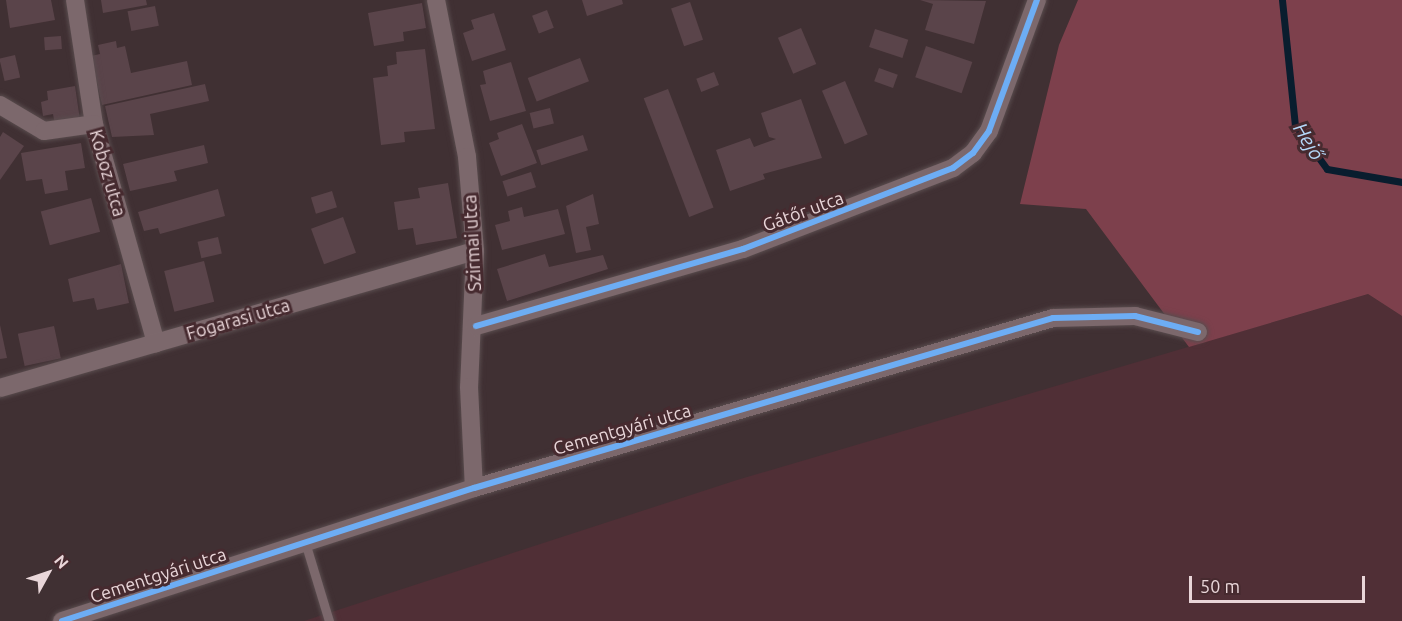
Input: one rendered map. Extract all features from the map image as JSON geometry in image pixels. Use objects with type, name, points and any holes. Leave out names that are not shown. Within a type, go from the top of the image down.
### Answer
[{"type":"street","name":"Koboz utca","points":[[75,0],[94,124],[156,343]]},
{"type":"street","name":"Szirmai utca","points":[[436,0],[467,157],[475,251],[476,326],[469,387],[474,489]]},
{"type":"street","name":"Gátőr utca","points":[[476,326],[743,249],[953,168],[973,153],[989,130],[1037,0]]},
{"type":"street","points":[[0,105],[44,131],[94,124]]},
{"type":"street","name":"Fogarasi utca","points":[[0,388],[475,251]]},
{"type":"street","name":"Cementgyári utca","points":[[62,621],[474,489],[1053,318],[1135,316],[1198,332]]},
{"type":"lane","points":[[305,542],[329,621]]},
{"type":"shaded area","points":[[1078,0],[1402,0],[1402,316],[1368,294],[1189,347],[1086,209],[1020,204],[1059,45]]},
{"type":"shaded area","points":[[1368,294],[1402,316],[1402,621],[304,621],[737,480]]},
{"type":"building","points":[[6,0],[51,0],[55,20],[10,28]]},
{"type":"building","points":[[101,0],[146,0],[147,5],[103,13]]},
{"type":"building","points":[[582,0],[622,0],[623,4],[587,16]]},
{"type":"building","points":[[920,0],[986,1],[974,44],[925,30],[933,4]]},
{"type":"building","points":[[690,2],[703,40],[684,46],[671,9]]},
{"type":"building","points":[[422,3],[426,28],[403,32],[404,41],[374,46],[368,13]]},
{"type":"building","points":[[155,6],[159,26],[131,31],[128,11]]},
{"type":"building","points":[[547,10],[554,28],[539,33],[532,16]]},
{"type":"building","points":[[494,13],[506,50],[472,61],[463,33],[474,29],[471,20]]},
{"type":"building","points":[[801,28],[816,64],[793,74],[778,38]]},
{"type":"building","points":[[875,29],[908,40],[902,58],[869,47]]},
{"type":"building","points":[[61,36],[62,49],[45,50],[44,37]]},
{"type":"building","points":[[116,41],[117,48],[125,46],[131,73],[187,61],[192,85],[102,105],[91,56],[100,54],[98,45]]},
{"type":"building","points":[[926,46],[972,62],[962,93],[915,77]]},
{"type":"building","points":[[425,49],[435,129],[404,132],[405,142],[381,145],[373,78],[388,76],[387,66],[397,64],[396,52]]},
{"type":"building","points":[[15,55],[20,77],[5,81],[0,58]]},
{"type":"building","points":[[580,58],[589,81],[537,101],[528,78]]},
{"type":"building","points":[[511,62],[526,111],[490,121],[480,85],[486,84],[483,71]]},
{"type":"building","points":[[879,68],[898,75],[893,88],[874,81]]},
{"type":"building","points":[[714,72],[719,85],[701,92],[696,79]]},
{"type":"building","points":[[845,81],[868,134],[845,144],[822,91]]},
{"type":"building","points":[[205,84],[209,101],[150,114],[154,135],[112,137],[105,106]]},
{"type":"building","points":[[75,86],[80,120],[55,125],[53,114],[43,116],[41,102],[48,100],[47,91]]},
{"type":"building","points":[[668,89],[714,208],[689,217],[644,98]]},
{"type":"building","points":[[801,99],[822,158],[763,174],[765,179],[730,191],[716,150],[750,138],[754,147],[776,139],[769,137],[761,113]]},
{"type":"building","points":[[550,108],[554,124],[533,129],[530,113]]},
{"type":"building","points":[[522,124],[537,163],[501,176],[489,143],[499,139],[497,133]]},
{"type":"building","points":[[3,132],[24,146],[0,180],[0,137]]},
{"type":"building","points":[[583,135],[588,150],[541,165],[536,150]]},
{"type":"building","points":[[81,143],[85,168],[65,171],[68,190],[45,194],[42,179],[26,181],[21,153]]},
{"type":"building","points":[[204,145],[208,163],[174,171],[177,181],[130,191],[123,164]]},
{"type":"building","points":[[531,172],[536,187],[507,196],[502,181]]},
{"type":"building","points":[[448,183],[457,238],[416,245],[413,228],[398,230],[394,202],[420,198],[418,188]]},
{"type":"building","points":[[218,189],[225,216],[160,234],[158,228],[144,231],[138,212]]},
{"type":"building","points":[[332,191],[337,207],[316,214],[311,197]]},
{"type":"building","points":[[593,194],[599,224],[586,227],[591,250],[576,253],[566,206]]},
{"type":"building","points":[[91,198],[100,232],[50,245],[41,211]]},
{"type":"building","points":[[522,207],[524,217],[558,209],[565,234],[502,250],[495,225],[510,221],[508,211]]},
{"type":"building","points":[[343,217],[356,253],[324,264],[311,229]]},
{"type":"building","points":[[218,237],[222,254],[201,258],[198,242]]},
{"type":"building","points":[[545,254],[549,267],[603,255],[608,269],[507,301],[497,269]]},
{"type":"building","points":[[204,261],[214,302],[174,312],[164,271]]},
{"type":"building","points":[[121,264],[129,303],[97,310],[94,298],[73,302],[68,279]]},
{"type":"building","points":[[0,325],[7,358],[0,359]]},
{"type":"building","points":[[54,326],[61,358],[25,366],[18,334]]},
{"type":"waterway","name":"Hejő","points":[[1282,0],[1295,125],[1327,169],[1402,182]]},
{"type":"cycle path","points":[[476,326],[743,249],[953,168],[973,153],[989,131],[1037,0]]},
{"type":"cycle path","points":[[62,621],[474,488],[1053,318],[1135,316],[1198,332]]}]
